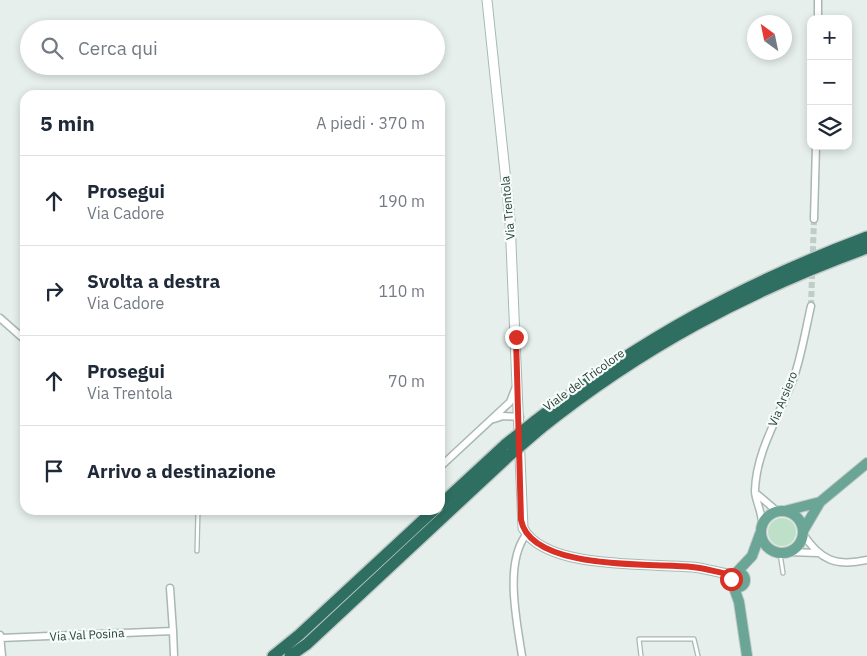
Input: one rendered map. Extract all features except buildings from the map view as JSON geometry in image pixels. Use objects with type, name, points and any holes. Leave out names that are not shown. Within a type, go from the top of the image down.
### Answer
[{"type":"highway","name":"Viale del Tricolore","points":[[445,501],[628,353],[707,306],[807,260],[867,237]]},
{"type":"highway","name":"Viale del Tricolore","points":[[538,425],[632,360],[713,314],[809,269],[867,248]]},
{"type":"highway","name":"Viale del Tricolore","points":[[445,511],[509,449]]},
{"type":"highway","points":[[273,656],[299,635],[429,515]]},
{"type":"highway","name":"Viale del Tricolore","points":[[290,656],[321,630],[440,515]]},
{"type":"main road","points":[[736,580],[754,560],[797,547],[820,502],[867,463]]},
{"type":"main road","points":[[747,656],[736,580],[752,556],[769,516],[820,502]]},
{"type":"main road","points":[[781,512],[797,518],[803,533]]},
{"type":"main road","points":[[762,529],[764,544],[781,552]]},
{"type":"street","name":"Via Trentola","points":[[487,0],[510,220],[520,417],[520,503],[523,528],[526,535]]},
{"type":"street","points":[[818,0],[818,15]]},
{"type":"street","points":[[814,219],[816,150]]},
{"type":"street","name":"Via Arsiero","points":[[762,529],[762,511],[755,492],[765,444],[795,373],[812,306]]},
{"type":"street","points":[[0,318],[20,336]]},
{"type":"street","points":[[445,462],[510,402],[518,384]]},
{"type":"street","points":[[492,420],[503,416],[520,417]]},
{"type":"street","points":[[755,492],[781,512]]},
{"type":"street","points":[[803,533],[817,553]]},
{"type":"street","points":[[522,656],[513,587],[519,544],[526,535],[531,541],[544,548],[574,558],[694,567],[736,580]]},
{"type":"street","points":[[781,552],[817,553],[835,562],[867,560]]},
{"type":"street","points":[[170,588],[174,656]]},
{"type":"street","name":"Via Val Posina","points":[[0,638],[173,631]]},
{"type":"street","points":[[0,634],[2,656]]},
{"type":"lane","points":[[197,551],[198,515]]},
{"type":"lane","points":[[781,552],[783,573]]},
{"type":"lane","points":[[641,656],[639,639],[694,639],[698,656]]},
{"type":"green space","points":[[782,518],[792,522],[796,532],[792,542],[782,546],[772,542],[768,532],[772,522]]},
{"type":"tunnel","points":[[811,306],[814,219]]},
{"type":"route","points":[[516,337],[520,417],[521,520],[526,535],[531,541],[544,548],[574,558],[694,567],[733,575],[731,579]]}]
